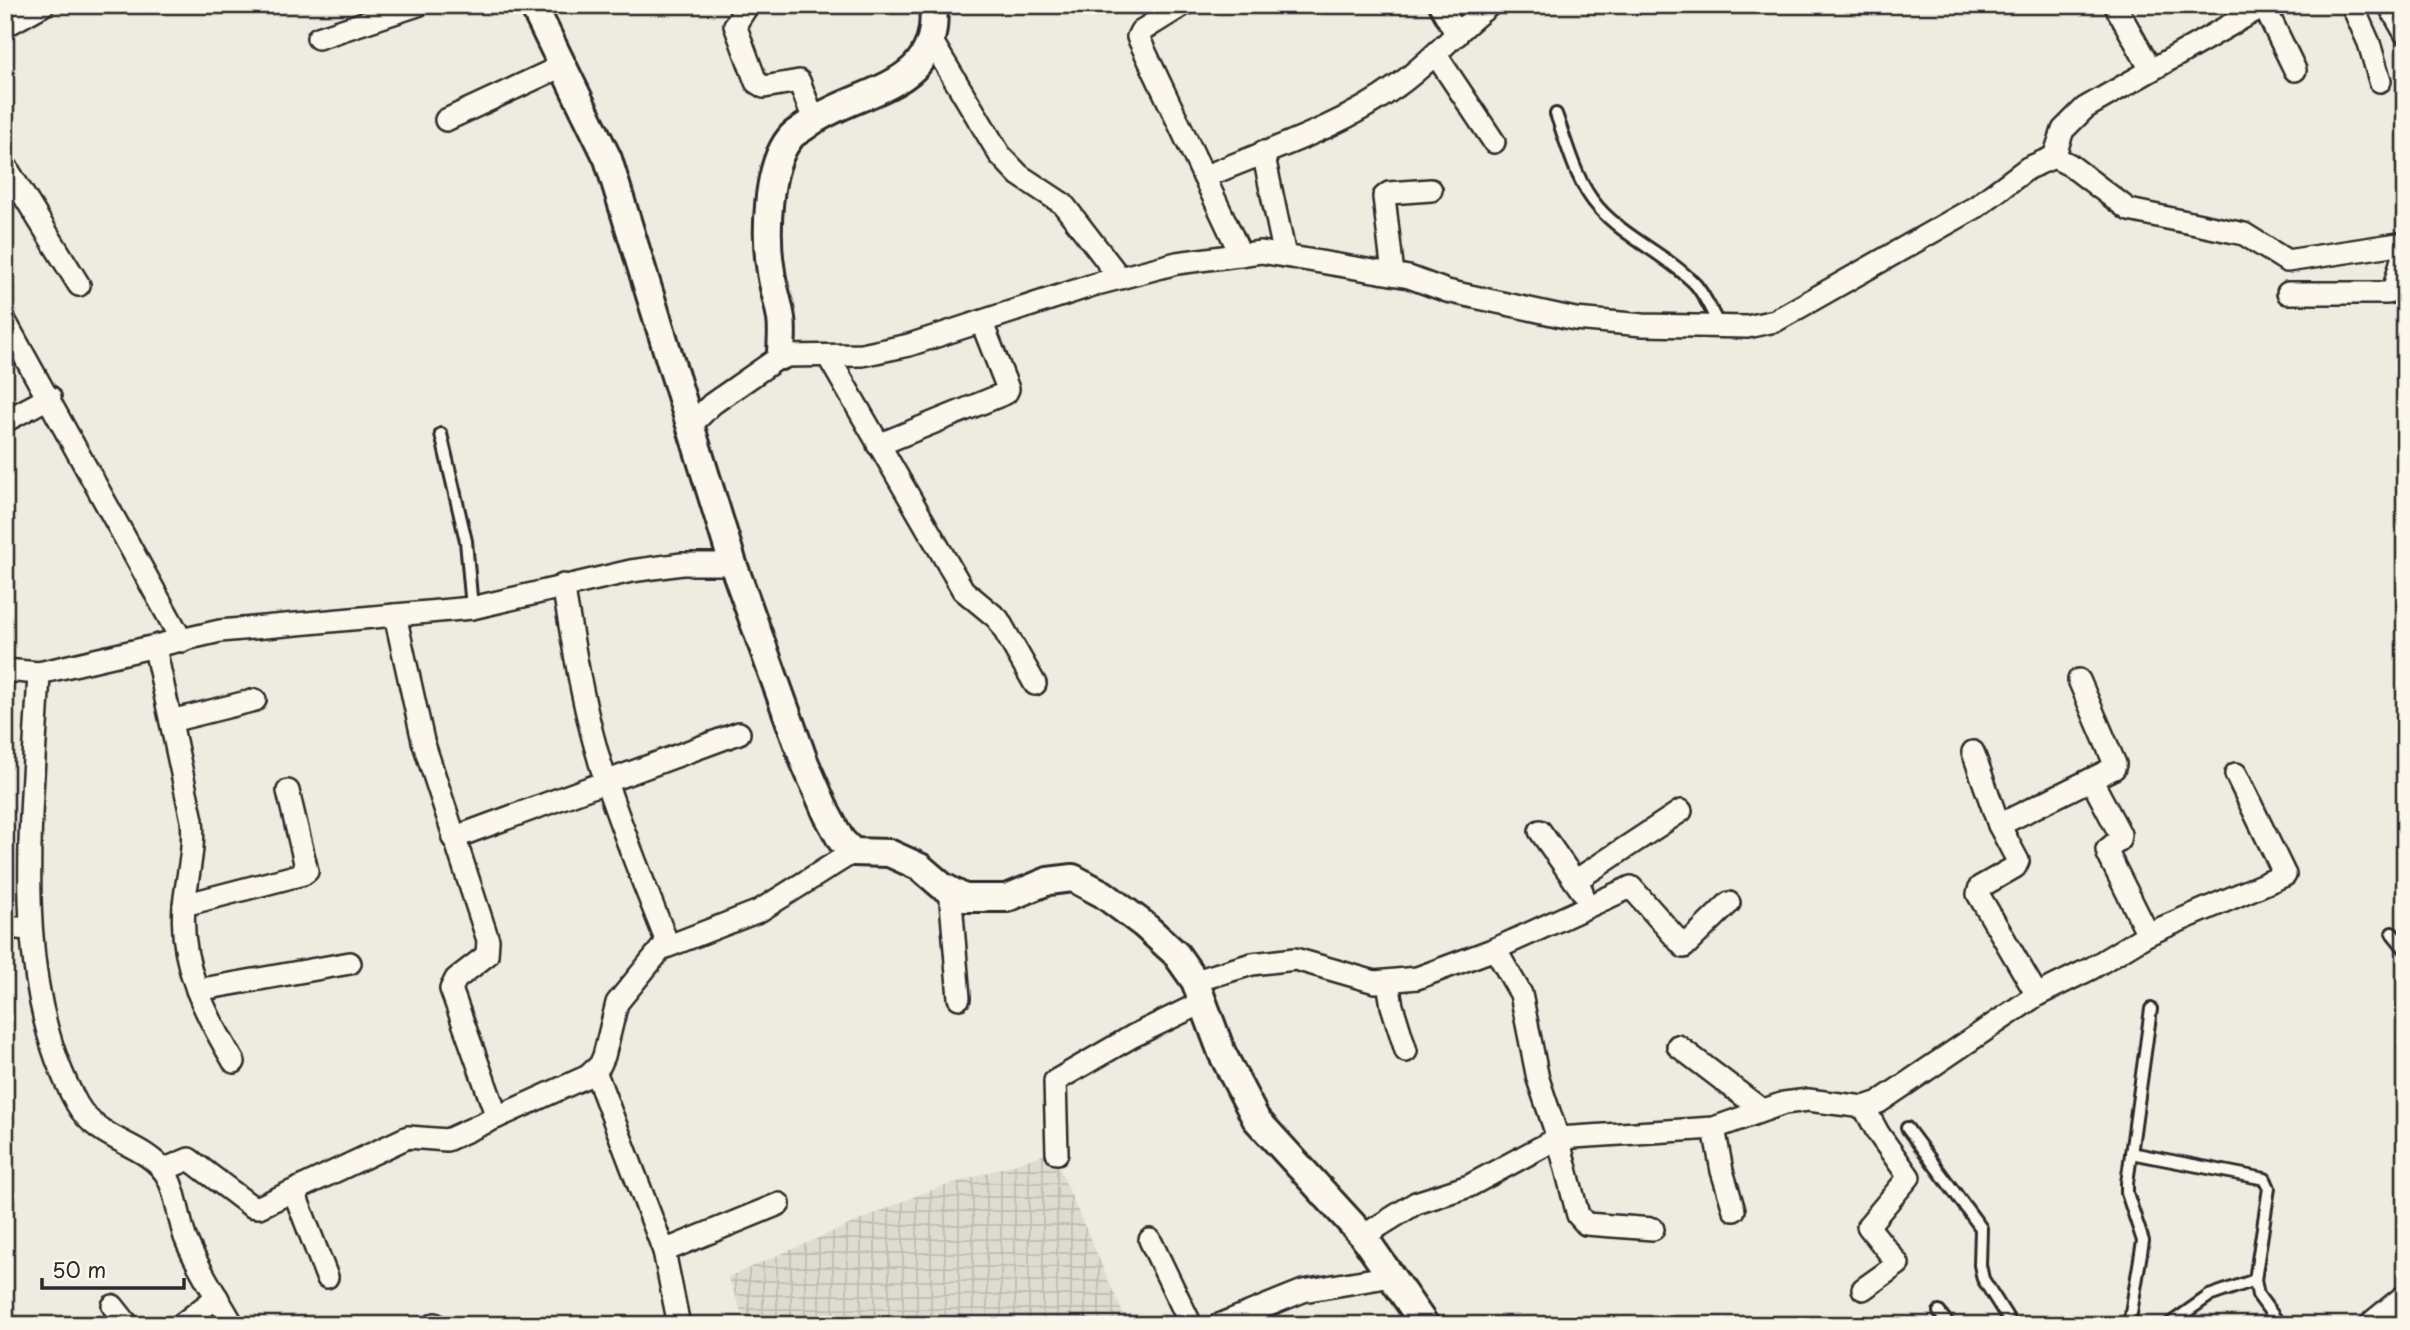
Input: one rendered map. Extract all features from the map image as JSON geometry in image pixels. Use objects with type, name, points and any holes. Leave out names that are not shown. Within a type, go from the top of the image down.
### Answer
[{"type":"main road","points":[[2378,1325],[2405,1303]]},
{"type":"street","points":[[5,26],[43,5]]},
{"type":"street","points":[[318,38],[418,5]]},
{"type":"street","points":[[533,5],[608,159],[733,564],[804,761],[832,823],[853,852]]},
{"type":"street","points":[[748,5],[735,25],[756,82],[764,87],[799,80],[814,120]]},
{"type":"street","points":[[781,356],[782,321],[770,271],[768,211],[775,168],[790,137],[814,120],[877,92],[916,67],[929,52],[935,25],[933,5]]},
{"type":"street","points":[[1183,5],[1140,31],[1138,37],[1241,255]]},
{"type":"street","points":[[1440,5],[1457,35]]},
{"type":"street","points":[[1204,177],[1365,107],[1396,87],[1436,55],[1489,5]]},
{"type":"street","points":[[2115,5],[2151,70]]},
{"type":"street","points":[[2352,5],[2369,43],[2380,81]]},
{"type":"street","points":[[2389,5],[2405,33]]},
{"type":"street","points":[[690,426],[712,404],[781,356],[829,358],[862,355],[909,345],[1120,278],[1177,263],[1261,252],[1393,274],[1447,291],[1575,319],[1643,325],[1746,327],[1775,321],[1976,207],[2028,168],[2054,157],[2063,130],[2072,118],[2264,6],[2295,70]]},
{"type":"street","points":[[931,40],[1000,155],[1019,175],[1063,204],[1120,278]]},
{"type":"street","points":[[1436,55],[1494,142]]},
{"type":"street","points":[[446,120],[562,66]]},
{"type":"street","points":[[1263,152],[1286,256]]},
{"type":"street","points":[[2054,157],[2070,165],[2129,211],[2244,234],[2287,261],[2405,243]]},
{"type":"street","points":[[5,164],[12,191],[79,285]]},
{"type":"street","points":[[1393,274],[1384,197],[1390,193],[1431,190]]},
{"type":"street","points":[[2288,293],[2392,292],[2405,248]]},
{"type":"street","points":[[5,321],[50,397],[182,641]]},
{"type":"street","points":[[877,445],[1006,393],[1008,389],[982,323]]},
{"type":"street","points":[[829,358],[963,590],[998,619],[1035,684]]},
{"type":"street","points":[[5,421],[50,397]]},
{"type":"street","points":[[5,670],[39,673],[220,631],[472,608],[563,585],[682,564],[733,564]]},
{"type":"street","points":[[563,585],[583,696],[606,781],[668,944]]},
{"type":"street","points":[[395,615],[423,741],[490,948],[487,955],[456,979],[451,989],[498,1117]]},
{"type":"street","points":[[155,648],[193,831],[184,905],[184,948],[209,1020],[234,1062]]},
{"type":"street","points":[[39,673],[29,929],[47,1030],[79,1108],[105,1135],[152,1160],[163,1170],[192,1253],[233,1325]]},
{"type":"street","points":[[1999,825],[2112,772],[2115,764],[2079,680]]},
{"type":"street","points":[[171,721],[255,700]]},
{"type":"street","points":[[453,838],[739,733]]},
{"type":"street","points":[[1973,752],[1999,825],[2018,858],[2018,864],[1980,887],[1978,894],[2036,995]]},
{"type":"street","points":[[1363,1236],[1416,1203],[1469,1186],[1558,1138],[1714,1128],[1762,1110],[1808,1100],[1864,1107],[1879,1102],[1940,1063],[2036,995],[2092,968],[2148,934],[2284,875],[2236,774]]},
{"type":"street","points":[[2092,781],[2120,834],[2119,840],[2107,850],[2108,854],[2148,934]]},
{"type":"street","points":[[184,905],[307,871],[288,791]]},
{"type":"street","points":[[1575,881],[1681,811]]},
{"type":"street","points":[[1541,831],[1591,905]]},
{"type":"street","points":[[163,1170],[189,1159],[251,1206],[268,1205],[408,1138],[447,1140],[595,1071],[604,1056],[617,1003],[668,944],[759,911],[853,852],[889,853],[920,867],[964,898],[1007,898],[1048,881],[1073,878],[1103,894],[1143,924],[1175,954],[1199,992],[1222,1053],[1256,1119],[1363,1236],[1425,1325]]},
{"type":"street","points":[[1057,1153],[1053,1090],[1060,1077],[1199,992],[1252,964],[1295,959],[1375,982],[1417,978],[1495,949],[1628,888],[1634,888],[1684,947],[1729,903]]},
{"type":"street","points":[[950,890],[959,998]]},
{"type":"street","points":[[5,927],[29,929]]},
{"type":"street","points":[[1495,949],[1521,994],[1538,1079],[1581,1221],[1587,1224],[1653,1228]]},
{"type":"street","points":[[197,990],[351,963]]},
{"type":"street","points":[[1388,982],[1392,1006],[1406,1051]]},
{"type":"street","points":[[1678,1046],[1762,1110]]},
{"type":"street","points":[[595,1071],[664,1251],[679,1325]]},
{"type":"street","points":[[1863,1289],[1898,1264],[1868,1226],[1909,1177],[1878,1133],[1864,1107]]},
{"type":"street","points":[[1714,1128],[1722,1171],[1734,1210]]},
{"type":"street","points":[[294,1192],[327,1277]]},
{"type":"street","points":[[664,1251],[779,1205]]},
{"type":"street","points":[[1150,1240],[1191,1325]]},
{"type":"street","points":[[1219,1325],[1303,1291],[1392,1276]]},
{"type":"street","points":[[181,1325],[217,1297]]},
{"type":"street","points":[[113,1306],[128,1325]]},
{"type":"lane","points":[[1556,114],[1585,188],[1596,205],[1610,220],[1685,274],[1697,287],[1719,326]]},
{"type":"lane","points":[[441,434],[466,541],[472,608]]},
{"type":"lane","points":[[2392,933],[2405,948]]},
{"type":"lane","points":[[2129,1325],[2143,1241],[2127,1193],[2151,1009]]},
{"type":"lane","points":[[1907,1128],[1982,1228],[1980,1265],[1983,1279],[2012,1325]]},
{"type":"lane","points":[[2131,1153],[2265,1179],[2269,1188],[2255,1280],[2258,1295],[2280,1325]]},
{"type":"lane","points":[[2168,1325],[2209,1296],[2255,1280]]},
{"type":"lane","points":[[1939,1312],[1949,1325]]},
{"type":"shaded area","points":[[1052,1152],[1128,1325],[746,1325],[728,1277],[923,1193]]}]
